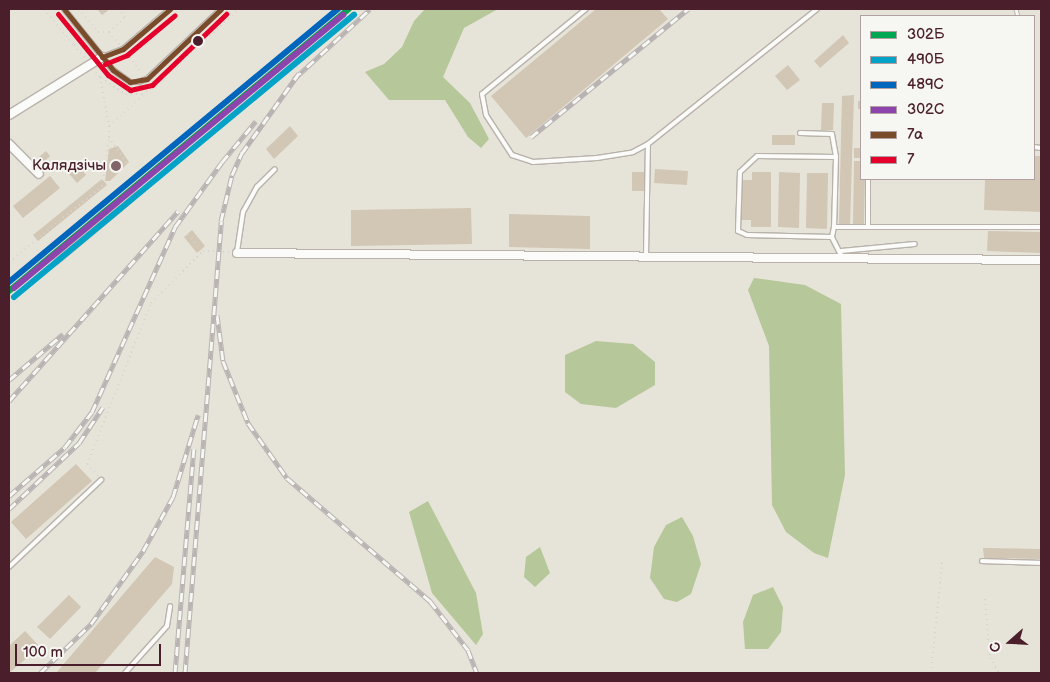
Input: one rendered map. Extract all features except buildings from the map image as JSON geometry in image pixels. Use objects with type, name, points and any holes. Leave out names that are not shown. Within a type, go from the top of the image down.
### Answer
[{"type":"street","points":[[9,115],[102,57]]},
{"type":"street","points":[[9,144],[39,174]]},
{"type":"street","points":[[237,253],[646,256],[842,255],[1041,260]]},
{"type":"lane","points":[[64,9],[113,70],[130,82],[148,79],[221,9]]},
{"type":"lane","points":[[102,57],[123,49],[170,9]]},
{"type":"lane","points":[[586,9],[482,94],[486,115],[512,155],[533,162],[597,158],[633,152],[648,144],[817,9]]},
{"type":"lane","points":[[800,134],[832,134],[836,157],[832,238],[842,255],[915,244]]},
{"type":"lane","points":[[646,256],[648,144]]},
{"type":"lane","points":[[832,238],[747,235],[738,231],[740,172],[757,156],[836,157]]},
{"type":"lane","points":[[237,253],[243,212],[257,188],[275,169]]},
{"type":"lane","points":[[868,180],[868,227]]},
{"type":"lane","points":[[834,227],[1041,227]]},
{"type":"lane","points":[[9,567],[102,480]]},
{"type":"lane","points":[[982,561],[1041,563]]},
{"type":"lane","points":[[126,673],[168,626],[170,606]]},
{"type":"path","points":[[44,9],[100,77],[126,94],[145,93]]},
{"type":"path","points":[[109,32],[126,17],[118,9]]},
{"type":"path","points":[[109,126],[239,9]]},
{"type":"path","points":[[74,45],[85,36],[98,32]]},
{"type":"path","points":[[100,77],[109,126],[102,186]]},
{"type":"path","points":[[109,138],[126,164]]},
{"type":"path","points":[[9,262],[106,183]]},
{"type":"path","points":[[9,301],[146,187]]},
{"type":"path","points":[[188,234],[203,251],[237,253]]},
{"type":"path","points":[[102,480],[87,464],[151,303],[203,251]]},
{"type":"path","points":[[931,673],[942,562]]},
{"type":"path","points":[[985,599],[990,658],[999,673]]},
{"type":"green space","points":[[425,9],[498,9],[464,28],[443,77],[470,103],[489,139],[481,148],[468,137],[445,100],[389,100],[365,72],[384,64],[402,47],[414,21]]},
{"type":"green space","points":[[754,278],[805,285],[841,304],[845,475],[828,558],[814,553],[786,532],[772,505],[769,346],[748,290]]},
{"type":"green space","points":[[596,341],[633,344],[655,362],[655,385],[616,408],[581,404],[565,392],[565,355]]},
{"type":"green space","points":[[428,501],[476,593],[483,634],[476,645],[432,593],[409,512]]},
{"type":"green space","points":[[682,517],[693,536],[701,564],[691,594],[677,602],[664,599],[650,578],[654,547],[666,525]]},
{"type":"green space","points":[[540,547],[550,573],[535,587],[524,577],[526,557]]},
{"type":"green space","points":[[773,587],[783,607],[781,632],[768,649],[745,649],[743,622],[753,595]]},
{"type":"railway","points":[[294,79],[370,9]]},
{"type":"railway","points":[[531,137],[688,9]]},
{"type":"railway","points":[[1016,9],[1018,15]]},
{"type":"railway","points":[[185,673],[221,221],[232,175],[242,153],[299,73]]},
{"type":"railway","points":[[9,496],[65,447],[92,412],[175,227],[222,162],[256,121]]},
{"type":"railway","points":[[9,401],[178,211]]},
{"type":"railway","points":[[217,315],[223,361],[248,423],[287,478],[430,601],[468,650],[477,673]]},
{"type":"railway","points":[[9,380],[63,334]]},
{"type":"railway","points":[[9,509],[79,443],[103,407]]},
{"type":"railway","points":[[40,673],[91,624],[143,551],[173,497],[198,415]]},
{"type":"railway","points":[[175,673],[194,449]]},
{"type":"transit line","name":"7а","points":[[64,9],[113,70],[130,82],[147,79],[221,9]]},
{"type":"transit line","name":"7а","points":[[102,57],[123,49],[170,9]]},
{"type":"transit line","name":"489С","points":[[9,282],[338,9]]},
{"type":"transit line","name":"302Б","points":[[9,291],[349,9]]},
{"type":"transit line","name":"7","points":[[58,14],[108,75],[130,90],[152,85],[226,14]]},
{"type":"transit line","name":"7","points":[[105,64],[127,55],[175,15]]},
{"type":"transit line","name":"302С","points":[[14,288],[343,15]]},
{"type":"transit line","name":"490Б","points":[[14,297],[354,15]]},
{"type":"place","name":"Калядзічы","points":[[116,166]]}]
